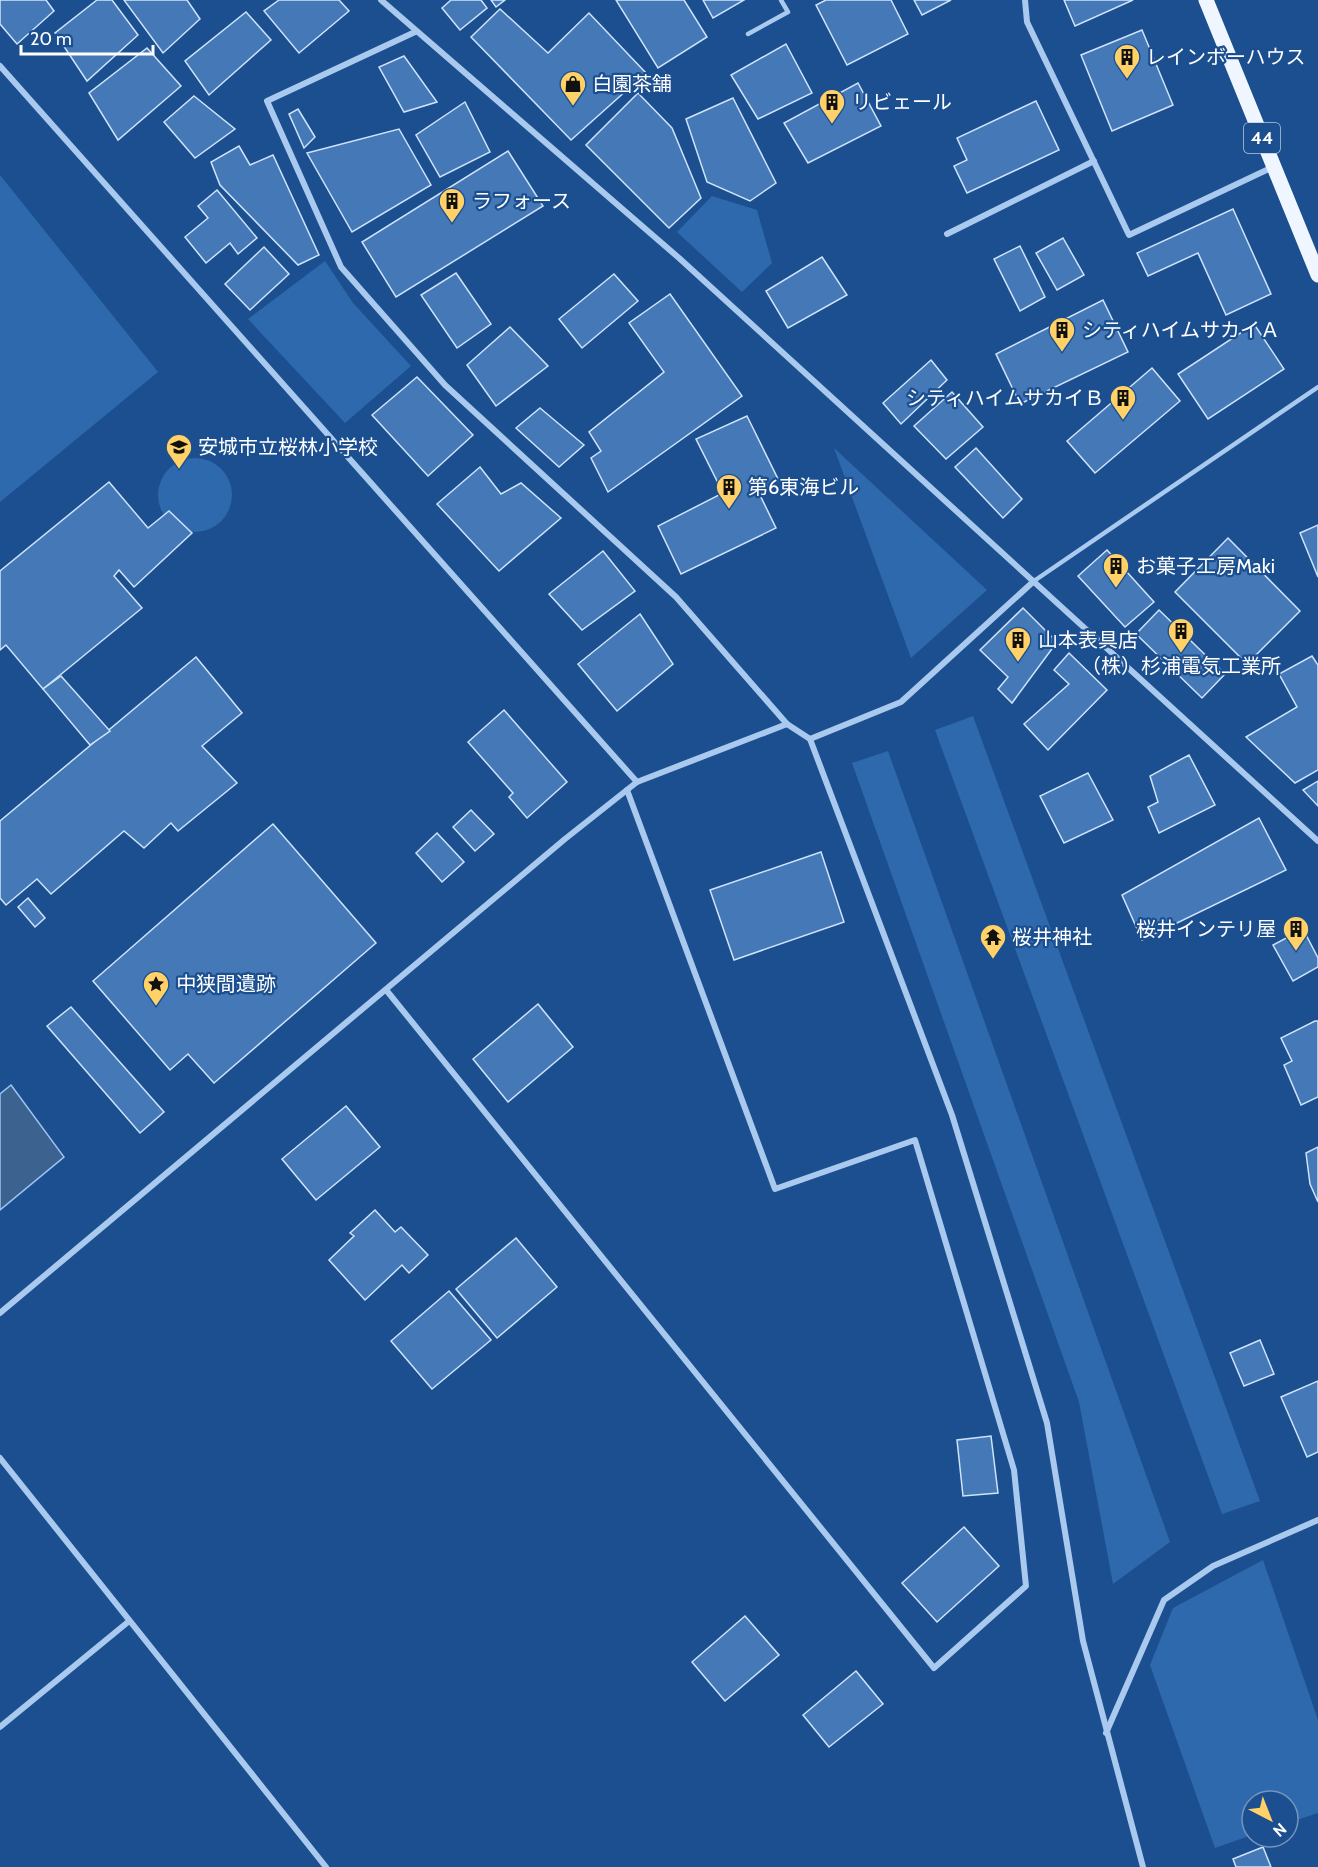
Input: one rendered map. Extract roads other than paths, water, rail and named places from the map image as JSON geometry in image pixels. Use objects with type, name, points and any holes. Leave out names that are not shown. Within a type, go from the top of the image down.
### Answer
[{"type":"main road","name":"44","points":[[1206,0],[1318,275]]},
{"type":"street","points":[[381,0],[415,32],[679,258],[1318,841]]},
{"type":"street","points":[[1025,0],[1027,22],[1128,235],[1274,166]]},
{"type":"street","points":[[415,32],[267,101],[341,267],[445,385],[676,597],[787,724],[810,739],[952,1115],[1047,1423],[1083,1641],[1143,1867]]},
{"type":"street","points":[[0,66],[637,782]]},
{"type":"street","points":[[947,234],[1094,161]]},
{"type":"street","points":[[810,739],[901,702],[1034,581]]},
{"type":"street","points":[[0,1313],[387,991],[565,839],[637,782],[787,724]]},
{"type":"street","points":[[387,991],[934,1668],[1026,1586],[1014,1470],[915,1140],[775,1189],[627,790]]},
{"type":"street","points":[[0,1458],[128,1622],[326,1867]]},
{"type":"street","points":[[1106,1733],[1164,1600],[1213,1566],[1318,1520]]},
{"type":"street","points":[[0,1727],[128,1622]]},
{"type":"lane","points":[[748,34],[788,12],[781,0]]},
{"type":"lane","points":[[1034,581],[1318,387]]},
{"type":"place","name":"レインボーハウス","points":[[1127,80]]},
{"type":"place","name":"白園茶舗","points":[[573,107]]},
{"type":"place","name":"リビェール","points":[[832,125]]},
{"type":"place","name":"ラフォース","points":[[452,224]]},
{"type":"place","name":"シティハイムサカイＡ","points":[[1062,353]]},
{"type":"place","name":"シティハイムサカイＢ","points":[[1123,421]]},
{"type":"place","name":"安城市立桜林小学校","points":[[179,470]]},
{"type":"place","name":"第6東海ビル","points":[[729,510]]},
{"type":"place","name":"お菓子工房Maki","points":[[1116,589]]},
{"type":"place","name":"（株）杉浦電気工業所","points":[[1181,654]]},
{"type":"place","name":"山本表具店","points":[[1018,663]]},
{"type":"place","name":"桜井インテリ屋","points":[[1296,952]]},
{"type":"place","name":"桜井神社","points":[[993,960]]},
{"type":"place","name":"中狭間遺跡","points":[[156,1007]]}]
